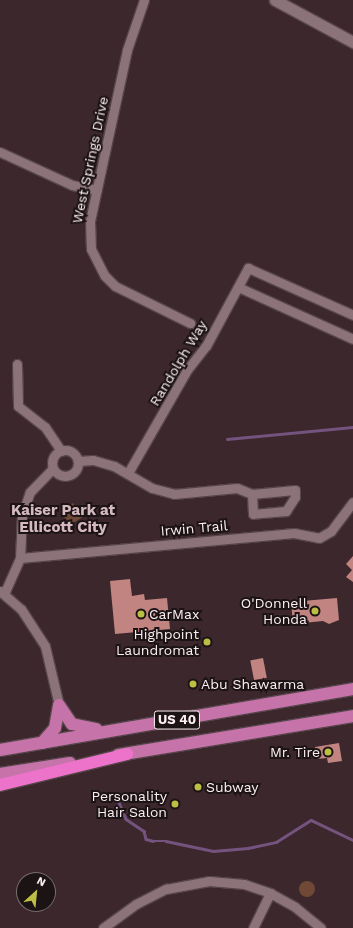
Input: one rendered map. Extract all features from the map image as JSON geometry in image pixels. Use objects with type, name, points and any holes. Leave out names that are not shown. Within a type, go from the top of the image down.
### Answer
[{"type":"highway","points":[[0,785],[127,754]]},
{"type":"main road","name":"US 40","points":[[0,750],[353,689]]},
{"type":"main road","points":[[59,705],[66,719],[78,727],[120,729]]},
{"type":"main road","points":[[42,743],[55,728],[59,705]]},
{"type":"main road","name":"US 40","points":[[0,774],[353,716]]},
{"type":"street","name":"West Springs Drive","points":[[144,0],[127,50],[97,190],[89,236],[91,249],[105,276],[127,294],[190,323]]},
{"type":"street","points":[[275,0],[353,42]]},
{"type":"street","points":[[0,152],[72,185],[97,190]]},
{"type":"street","name":"Randolph Way","points":[[128,473],[187,370],[206,346],[248,268],[353,315]]},
{"type":"street","points":[[238,287],[353,340]]},
{"type":"street","points":[[17,364],[18,406],[45,427],[61,451]]},
{"type":"street","points":[[53,468],[60,474],[70,475],[76,469],[78,461],[72,452],[61,451],[54,456],[53,468],[37,482],[28,498],[22,516],[20,558],[2,592],[21,609],[45,646],[59,705]]},
{"type":"street","points":[[78,461],[103,462],[128,473],[152,488],[174,494],[237,488],[252,494],[295,490],[295,497],[286,510],[253,514],[252,494]]},
{"type":"street","name":"Irwin Trail","points":[[20,558],[294,533],[319,538],[331,531],[353,502]]},
{"type":"street","points":[[103,928],[152,895],[189,883],[228,881],[270,893],[295,907],[321,928]]},
{"type":"street","points":[[253,928],[270,893]]},
{"type":"street","points":[[113,920],[119,928]]},
{"type":"shaded area","points":[[73,503],[82,517],[70,525],[60,511]]},
{"type":"shaded area","points":[[307,881],[314,886],[315,889],[310,896],[307,897],[300,892],[299,889],[304,882]]},
{"type":"building","points":[[353,556],[353,582],[346,577],[352,570],[346,564]]},
{"type":"building","name":"CarMax","points":[[130,579],[132,596],[144,594],[145,600],[167,598],[170,629],[115,634],[110,581]]},
{"type":"building","name":"O'Donnell Honda","points":[[337,598],[339,620],[329,624],[323,621],[293,624],[291,602]]},
{"type":"building","points":[[263,658],[267,678],[254,680],[250,660]]},
{"type":"building","name":"Mr. Tire","points":[[339,743],[342,761],[328,763],[327,758],[317,759],[315,747]]},
{"type":"waterway","points":[[227,439],[353,427]]},
{"type":"waterway","points":[[115,793],[126,819],[144,831],[146,839],[153,841],[166,841],[213,851],[248,848],[276,842],[311,820],[353,840]]},
{"type":"place","name":"O'Donnell Honda","points":[[315,611]]},
{"type":"place","name":"CarMax","points":[[141,614]]},
{"type":"place","name":"Highpoint Laundromat","points":[[207,642]]},
{"type":"place","name":"Abu Shawarma","points":[[193,684]]},
{"type":"place","name":"Mr. Tire","points":[[328,752]]},
{"type":"place","name":"Subway","points":[[198,787]]},
{"type":"place","name":"Personality Hair Salon","points":[[175,804]]},
{"type":"district","name":"Kaiser Park at Ellicott City","points":[[63,518]]}]
